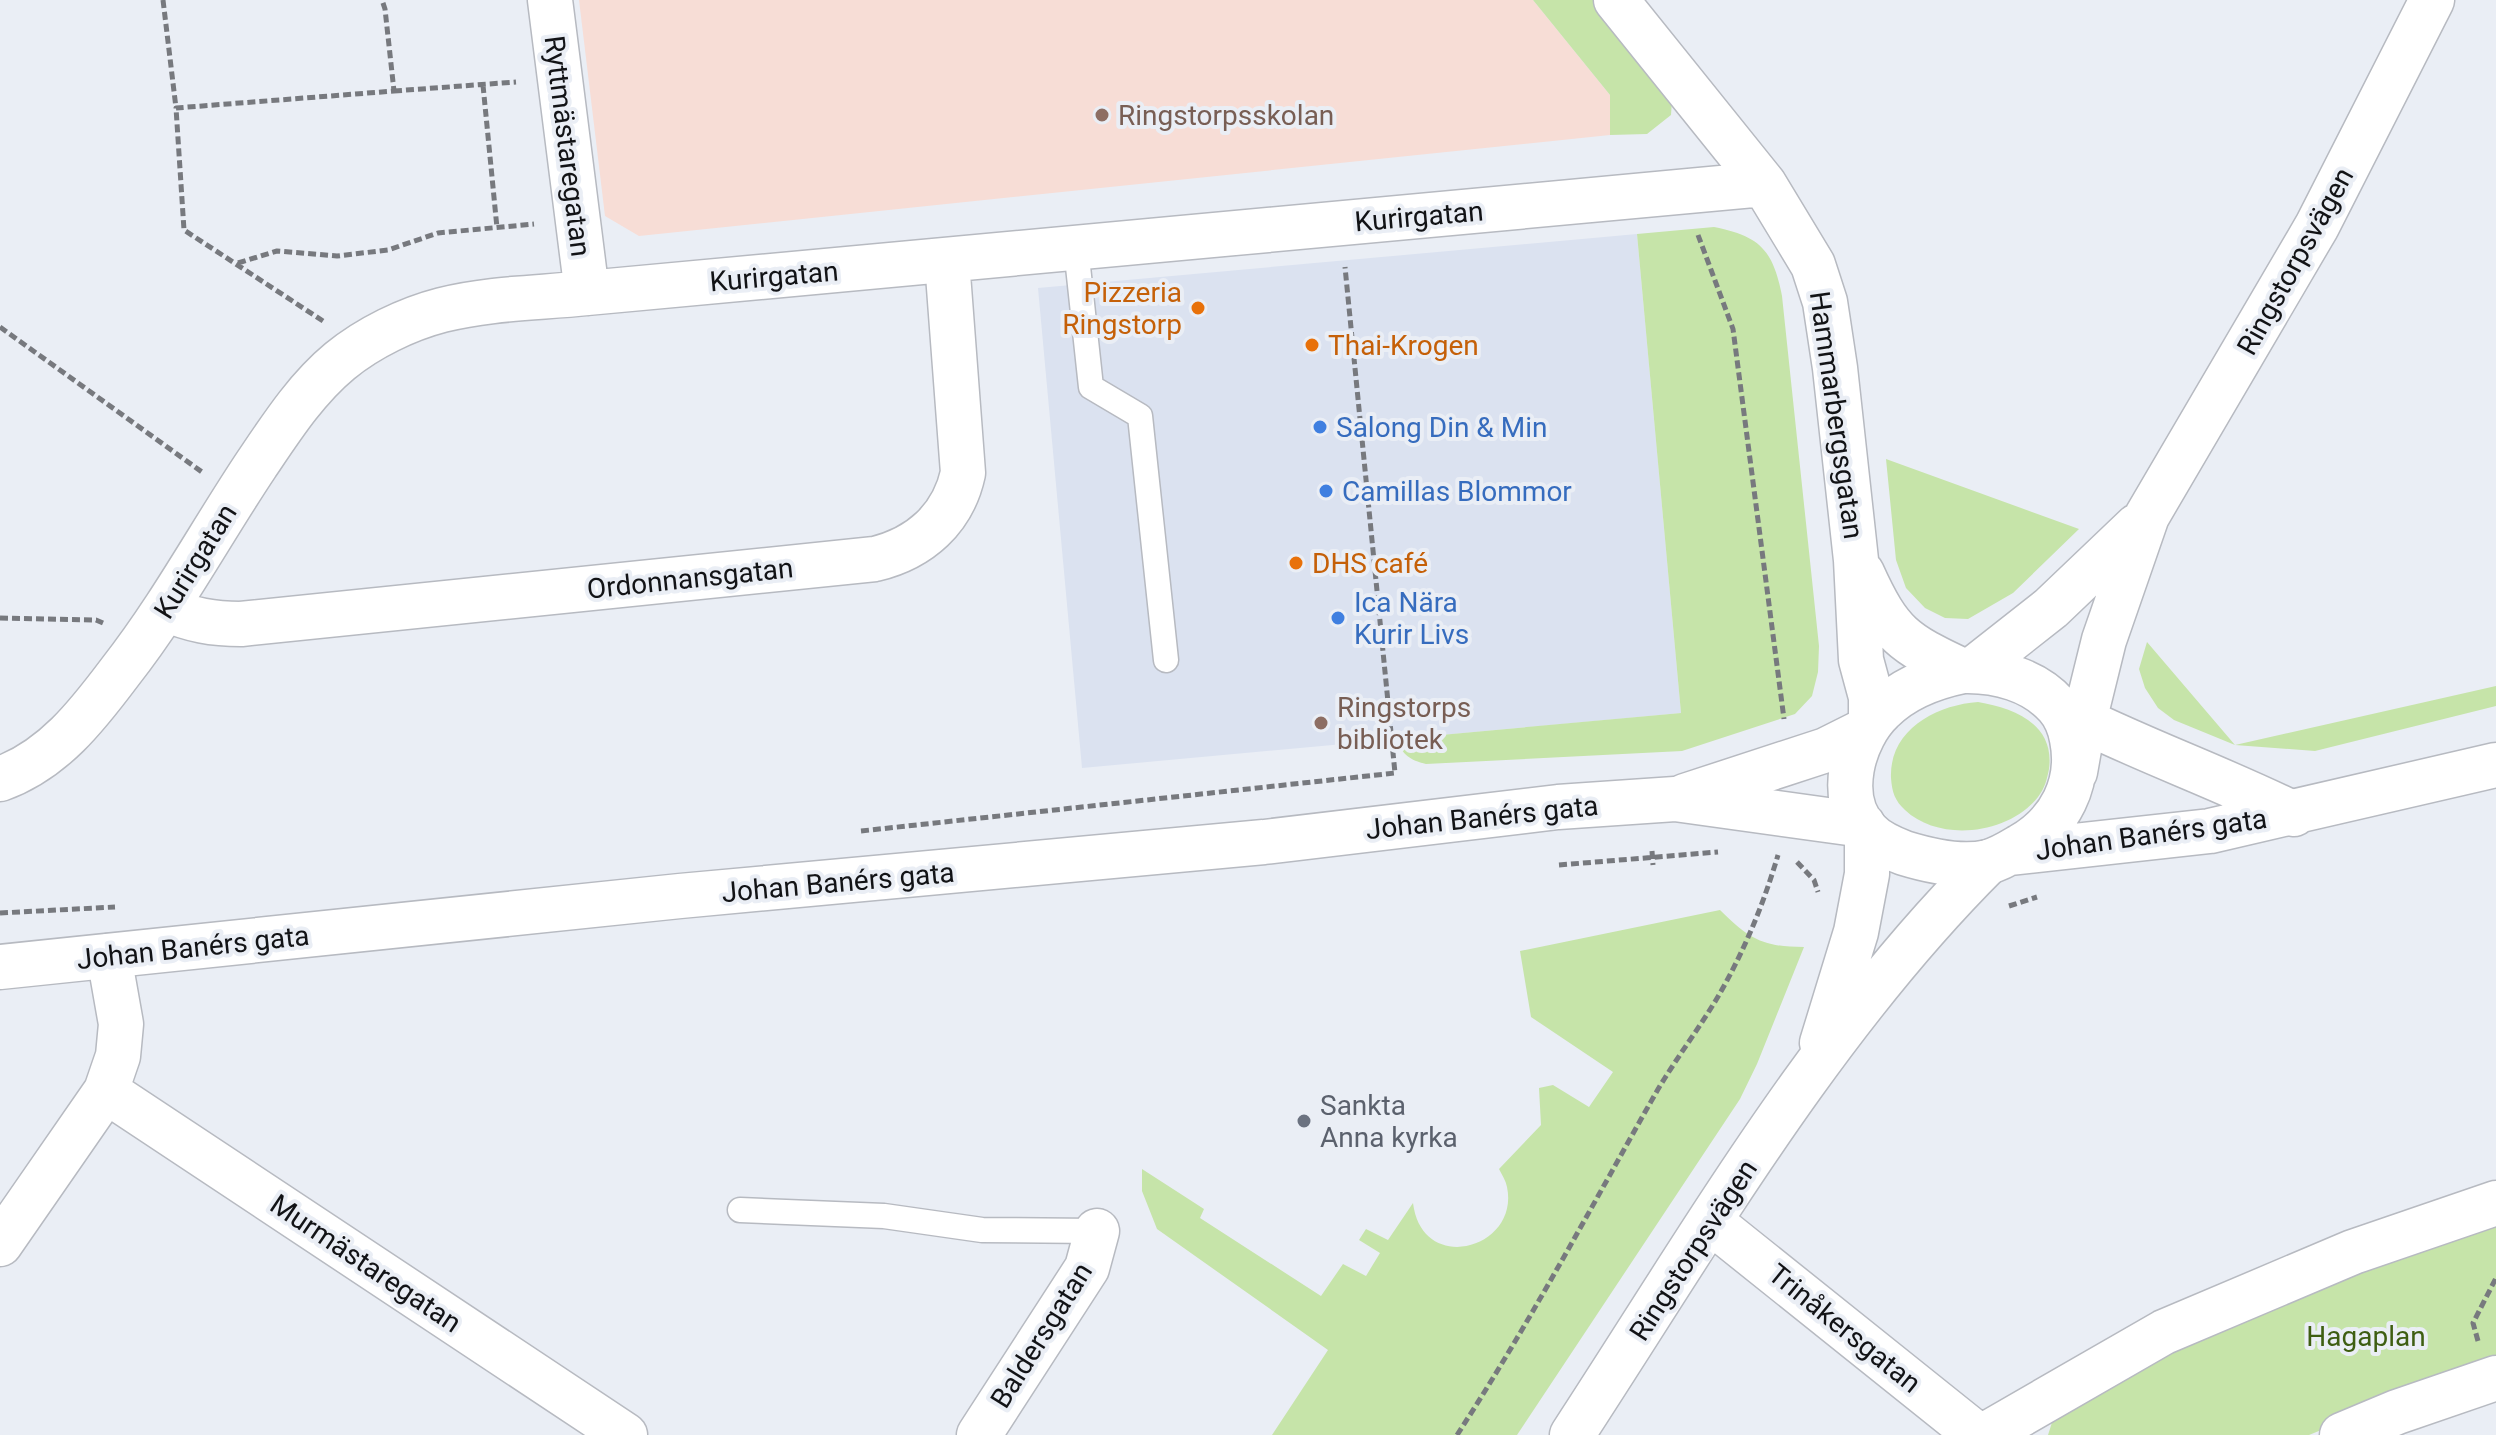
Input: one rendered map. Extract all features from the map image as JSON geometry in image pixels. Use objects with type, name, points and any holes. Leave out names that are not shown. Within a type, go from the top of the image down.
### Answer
[{"type":"street","name":"Ryttmästaregatan","points":[[550,0],[587,293]]},
{"type":"street","name":"Hammarbergsgatan","points":[[1616,0],[1764,184],[1813,265],[1825,302],[1837,383],[1856,560],[1861,660],[1871,697],[1867,726]]},
{"type":"street","name":"Ringstorpsvägen","points":[[2072,715],[2100,658],[2116,600],[2147,516],[2317,226],[2432,0]]},
{"type":"street","name":"Kurirgatan","points":[[0,779],[35,763],[85,718],[146,639],[235,496],[308,393],[354,351],[412,321],[443,310],[587,293],[1764,184]]},
{"type":"street","name":"Ordonnansgatan","points":[[166,609],[214,624],[241,624],[875,559],[907,547],[923,538],[944,518],[955,500],[963,473],[947,261]]},
{"type":"street","name":"Ringstorpsvägen","points":[[1967,671],[2051,608],[2147,516]]},
{"type":"street","name":"Hammarbergsgatan","points":[[1856,560],[1875,601],[1903,640],[1921,652],[1967,671]]},
{"type":"street","points":[[2100,658],[2107,683],[2147,750]]},
{"type":"street","points":[[1967,671],[1995,673],[2032,686],[2072,715],[2070,732],[2075,772],[2063,804],[2046,828],[1998,858],[1962,864],[1919,857],[1881,842],[1865,828],[1856,811],[1852,781],[1854,754],[1867,726],[1896,698],[1914,688],[1945,675],[1967,671]]},
{"type":"street","name":"Johan Banérs gata","points":[[2072,715],[2147,750],[2233,784],[2294,814]]},
{"type":"street","name":"Johan Banérs gata","points":[[1675,799],[1826,750],[1867,726]]},
{"type":"street","name":"Johan Banérs gata","points":[[1998,858],[2210,831],[2496,765]]},
{"type":"street","name":"Johan Banérs gata","points":[[0,967],[680,896],[1264,842],[1558,807],[1675,799],[1865,828]]},
{"type":"street","name":"Ringstorpsvägen","points":[[1815,1065],[1856,932],[1867,874],[1865,828]]},
{"type":"street","name":"Ringstorpsvägen","points":[[1572,1435],[1815,1065],[1907,951],[1998,858]]},
{"type":"street","points":[[0,1244],[106,1091],[118,1056],[121,1024],[109,956]]},
{"type":"street","name":"Murmästaregatan","points":[[106,1091],[625,1435]]},
{"type":"street","points":[[1985,1435],[2164,1332],[2353,1252],[2496,1203]]},
{"type":"street","name":"Trinåkersgatan","points":[[1711,1222],[1977,1435]]},
{"type":"street","name":"Baldersgatan","points":[[979,1435],[1087,1268],[1097,1231]]},
{"type":"street","points":[[2342,1435],[2397,1412],[2493,1379]]},
{"type":"lane","points":[[1076,248],[1091,387],[1140,416],[1166,660]]},
{"type":"lane","points":[[740,1210],[884,1216],[982,1230],[1097,1231]]},
{"type":"path","points":[[163,0],[176,108],[184,230],[316,314],[354,351]]},
{"type":"path","points":[[382,0],[394,91]]},
{"type":"path","points":[[176,108],[560,78]]},
{"type":"path","points":[[483,85],[497,228]]},
{"type":"path","points":[[1685,190],[1692,219],[1733,329],[1792,761]]},
{"type":"path","points":[[237,263],[277,251],[337,256],[388,250],[438,233],[578,219]]},
{"type":"path","points":[[1314,781],[1395,773],[1343,253]]},
{"type":"path","points":[[0,327],[235,496]]},
{"type":"path","points":[[0,618],[96,620],[111,626]]},
{"type":"path","points":[[1457,1435],[1497,1372],[1663,1080],[1715,1001],[1745,945],[1764,903],[1787,815]]},
{"type":"path","points":[[1652,854],[1653,865]]},
{"type":"path","points":[[1559,865],[1652,854],[1679,855]]},
{"type":"path","points":[[2009,906],[2038,896]]},
{"type":"path","points":[[2493,1379],[2473,1323],[2496,1278]]},
{"type":"shaded area","name":"Ringstorpsskolan","points":[[579,0],[1533,0],[1610,95],[1610,135],[639,236],[605,216]]},
{"type":"shaded area","points":[[1637,234],[1681,713],[1082,768],[1038,288]]},
{"type":"green space","points":[[1533,0],[1604,0],[1673,85],[1671,115],[1647,134],[1610,135],[1610,95]]},
{"type":"green space","points":[[1714,227],[1743,235],[1762,248],[1774,267],[1782,296],[1819,646],[1818,672],[1812,696],[1795,714],[1682,751],[1426,764],[1411,759],[1401,749],[1397,739],[1681,713],[1637,234]]},
{"type":"green space","points":[[1886,459],[2079,529],[2013,593],[1968,619],[1945,618],[1925,608],[1906,588],[1896,560]]},
{"type":"green space","points":[[2147,642],[2235,745],[2174,720],[2158,708],[2145,688],[2139,669]]},
{"type":"green space","points":[[2496,686],[2496,706],[2315,751],[2235,745]]},
{"type":"green space","points":[[1978,702],[2018,714],[2039,730],[2046,740],[2049,753],[2046,780],[2038,797],[2010,819],[1974,830],[1936,827],[1920,820],[1896,800],[1891,778],[1892,761],[1898,746],[1918,723],[1946,708]]},
{"type":"green space","points":[[1720,910],[1740,928],[1767,943],[1804,947],[1740,1099],[1517,1435],[1272,1435],[1328,1350],[1157,1229],[1142,1191],[1142,1169],[1204,1209],[1200,1218],[1321,1296],[1343,1264],[1366,1276],[1380,1253],[1359,1240],[1366,1229],[1388,1240],[1413,1203],[1420,1226],[1433,1240],[1450,1246],[1468,1246],[1485,1239],[1499,1226],[1507,1208],[1507,1187],[1499,1169],[1541,1125],[1539,1088],[1553,1085],[1589,1107],[1613,1072],[1531,1017],[1520,951]]},
{"type":"green space","name":"Hagaplan","points":[[2496,1215],[2496,1359],[2309,1435],[2048,1435],[2055,1413],[2164,1351]]},
{"type":"place","name":"Ringstorpsskolan","points":[[1102,115]]},
{"type":"place","name":"Pizzeria Ringstorp","points":[[1198,308]]},
{"type":"place","name":"Thai-Krogen","points":[[1312,345]]},
{"type":"place","name":"Salong Din & Min","points":[[1320,427]]},
{"type":"place","name":"Camillas Blommor","points":[[1326,491]]},
{"type":"place","name":"DHS café","points":[[1296,563]]},
{"type":"place","name":"Ica Nära Kurir Livs","points":[[1338,618]]},
{"type":"place","name":"Ringstorps bibliotek","points":[[1321,723]]},
{"type":"place","name":"Sankta Anna kyrka","points":[[1304,1121]]}]
